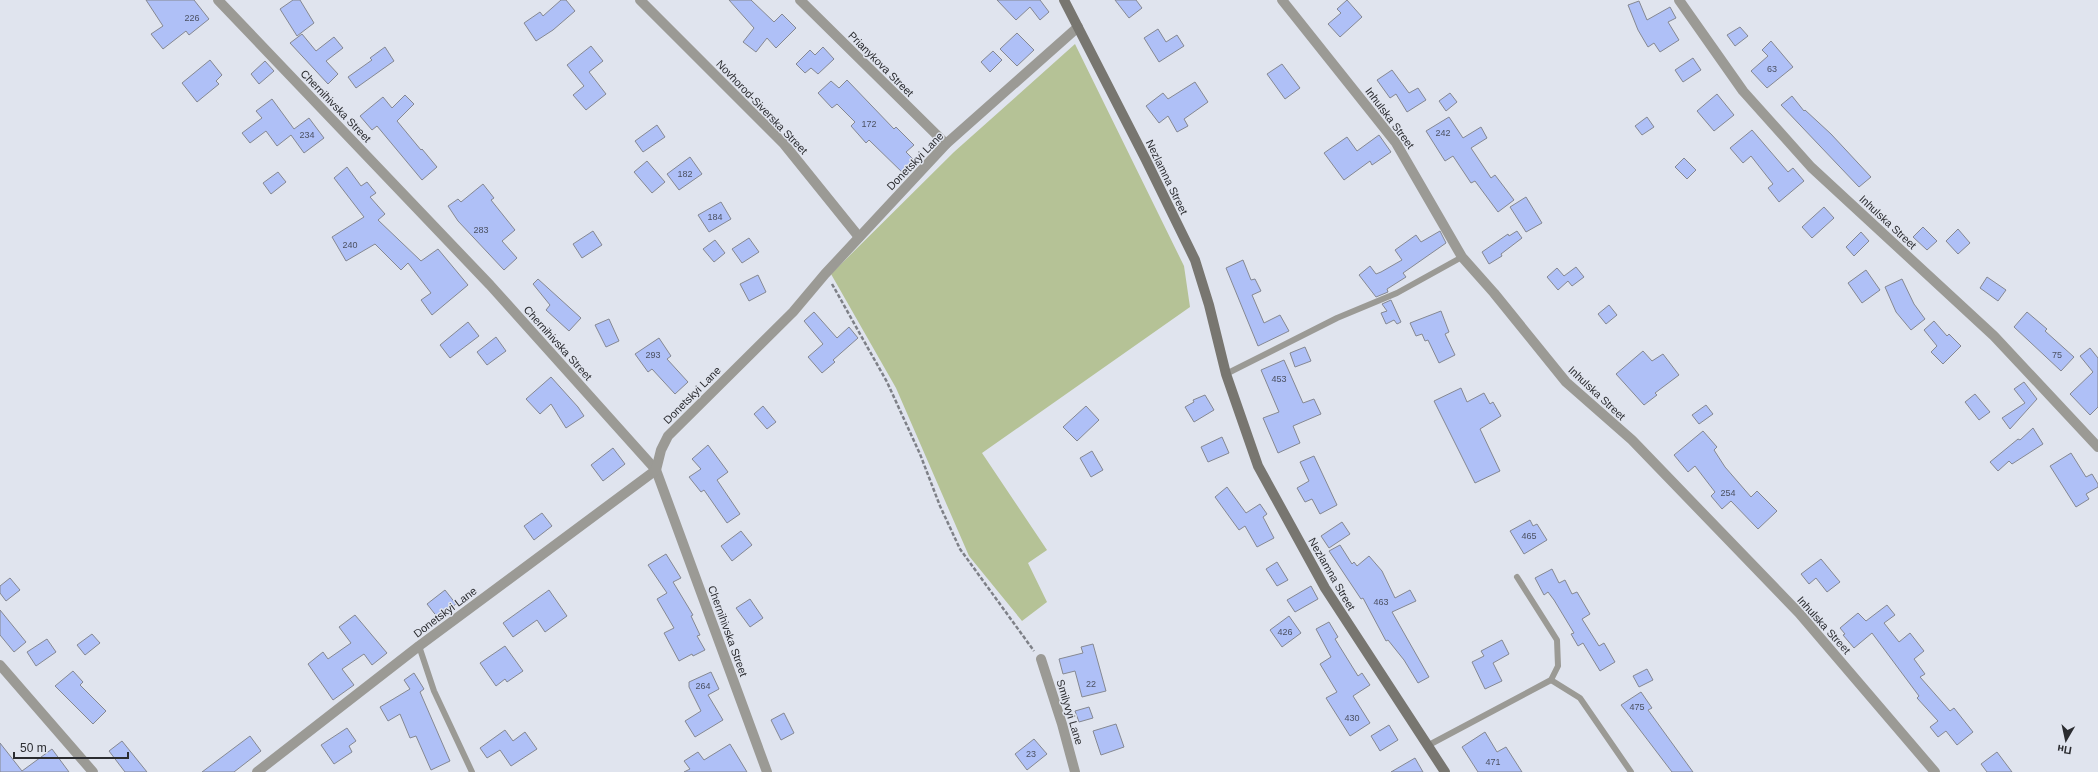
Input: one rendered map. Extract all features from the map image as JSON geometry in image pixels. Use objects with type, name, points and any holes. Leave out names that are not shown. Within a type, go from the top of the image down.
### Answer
[{"type":"street","name":"Chernihivska Street","points":[[218,0],[490,285],[656,470],[768,772]]},
{"type":"street","name":"Novhorod-Siverska Street","points":[[640,0],[784,144],[859,237]]},
{"type":"street","name":"Prianykova Street","points":[[800,0],[946,144]]},
{"type":"street","name":"Nezlamna Street","points":[[1064,0],[1146,160],[1194,260],[1209,305],[1226,374],[1258,466],[1325,588],[1445,772]]},
{"type":"street","name":"Inhulska Street","points":[[1282,0],[1396,143],[1462,257],[1494,293],[1566,382],[1632,440],[1799,613],[1935,772]]},
{"type":"street","name":"Inhulska Street","points":[[1679,0],[1743,91],[1811,167],[1994,336],[2098,447]]},
{"type":"street","name":"Donetskyi Lane","points":[[257,772],[419,646],[656,470],[661,450],[668,436],[793,312],[825,274],[946,144],[1078,27]]},
{"type":"street","name":"Smilyvyi Lane","points":[[1041,659],[1062,724],[1075,772]]},
{"type":"street","points":[[0,666],[93,772]]},
{"type":"lane","points":[[1226,374],[1337,318],[1397,293],[1462,257]]},
{"type":"lane","points":[[1427,746],[1551,680],[1558,666],[1557,640],[1517,577]]},
{"type":"lane","points":[[419,646],[434,690],[472,772]]},
{"type":"lane","points":[[1551,680],[1580,698],[1632,772]]},
{"type":"path","points":[[825,274],[887,382],[920,454],[940,506],[960,549],[1041,659]]},
{"type":"green space","points":[[1075,44],[1184,266],[1190,307],[982,453],[1047,550],[1028,563],[1047,602],[1022,621],[969,556],[896,388],[831,274],[954,152]]},
{"type":"building","points":[[146,0],[194,0],[209,19],[189,35],[186,31],[163,49],[151,34],[163,26]]},
{"type":"building","points":[[293,0],[300,0],[314,23],[297,36],[280,9]]},
{"type":"building","points":[[561,0],[566,0],[575,11],[553,30],[536,41],[524,23],[540,12],[543,16]]},
{"type":"building","points":[[729,0],[751,0],[774,22],[782,14],[796,28],[776,48],[767,38],[756,52],[743,42],[754,28]]},
{"type":"building","points":[[997,0],[1040,0],[1049,12],[1040,20],[1030,7],[1016,20]]},
{"type":"building","points":[[1115,0],[1136,0],[1142,8],[1129,18]]},
{"type":"building","points":[[1347,0],[1362,17],[1340,37],[1328,24],[1341,13],[1337,9]]},
{"type":"building","points":[[1639,1],[1647,20],[1670,7],[1676,18],[1668,22],[1679,40],[1660,52],[1654,43],[1648,47],[1638,30],[1628,5]]},
{"type":"building","points":[[1740,27],[1748,36],[1735,46],[1727,35]]},
{"type":"building","points":[[1158,29],[1166,42],[1177,35],[1184,46],[1159,62],[1144,38]]},
{"type":"building","points":[[1017,33],[1034,50],[1017,66],[1000,49]]},
{"type":"building","points":[[302,34],[316,51],[334,37],[343,48],[326,61],[338,74],[328,84],[290,43]]},
{"type":"building","points":[[1771,41],[1793,67],[1767,88],[1751,71],[1768,56],[1762,50]]},
{"type":"building","points":[[591,46],[603,61],[589,72],[606,94],[586,110],[573,95],[584,86],[567,65]]},
{"type":"building","points":[[385,47],[394,61],[356,88],[348,77],[372,60],[370,58]]},
{"type":"building","points":[[823,47],[834,59],[818,74],[811,68],[805,73],[796,64],[810,50],[815,55]]},
{"type":"building","points":[[993,51],[1002,60],[990,72],[981,62]]},
{"type":"building","points":[[1693,58],[1701,70],[1683,82],[1675,70]]},
{"type":"building","points":[[210,60],[222,75],[216,81],[219,84],[197,102],[182,83]]},
{"type":"building","points":[[265,61],[274,71],[259,84],[251,74]]},
{"type":"building","points":[[1282,64],[1300,88],[1285,99],[1267,74]]},
{"type":"building","points":[[1392,70],[1409,93],[1418,88],[1426,100],[1407,112],[1396,94],[1390,98],[1377,80]]},
{"type":"building","points":[[847,80],[894,129],[896,127],[914,145],[906,152],[918,164],[906,176],[869,140],[866,143],[851,126],[855,122],[837,104],[832,108],[818,93],[831,81],[839,88]]},
{"type":"building","points":[[1195,82],[1208,102],[1184,119],[1188,126],[1177,132],[1168,116],[1159,123],[1146,106],[1163,93],[1168,99]]},
{"type":"building","points":[[1450,93],[1457,102],[1446,111],[1439,101]]},
{"type":"building","points":[[1717,94],[1734,115],[1714,131],[1697,111]]},
{"type":"building","points":[[405,95],[414,104],[397,121],[437,167],[422,180],[377,126],[372,130],[360,116],[383,97],[392,108]]},
{"type":"building","points":[[1792,96],[1804,111],[1805,110],[1831,134],[1871,177],[1859,187],[1781,105]]},
{"type":"building","points":[[272,99],[294,129],[309,118],[324,138],[304,153],[291,135],[277,146],[266,131],[250,143],[242,133],[262,118],[256,111]]},
{"type":"building","points":[[1449,117],[1463,138],[1481,127],[1487,138],[1471,148],[1491,178],[1495,175],[1514,200],[1498,212],[1475,181],[1471,183],[1453,156],[1445,161],[1426,131]]},
{"type":"building","points":[[1647,117],[1654,127],[1642,135],[1635,126]]},
{"type":"building","points":[[657,125],[665,137],[643,152],[635,141]]},
{"type":"building","points":[[1752,130],[1788,172],[1793,168],[1804,181],[1779,202],[1768,188],[1773,184],[1751,156],[1743,163],[1730,148]]},
{"type":"building","points":[[1379,135],[1391,152],[1372,165],[1370,161],[1344,180],[1324,153],[1347,137],[1357,151]]},
{"type":"building","points":[[690,157],[702,174],[679,190],[667,174]]},
{"type":"building","points":[[1684,158],[1696,170],[1687,179],[1675,167]]},
{"type":"building","points":[[647,161],[665,182],[652,193],[634,172]]},
{"type":"building","points":[[347,167],[361,186],[367,182],[376,193],[370,197],[385,214],[378,220],[421,261],[438,249],[468,285],[432,315],[421,300],[431,293],[408,263],[401,270],[375,244],[346,261],[332,237],[364,217],[334,178]]},
{"type":"building","points":[[278,172],[286,182],[271,194],[263,183]]},
{"type":"building","points":[[483,184],[494,198],[491,200],[515,230],[502,241],[517,258],[504,270],[458,221],[448,206],[458,199],[461,202]]},
{"type":"building","points":[[1526,197],[1542,223],[1526,232],[1510,207]]},
{"type":"building","points":[[721,202],[731,219],[709,232],[698,215]]},
{"type":"building","points":[[1824,207],[1834,218],[1812,238],[1802,227]]},
{"type":"building","points":[[1923,227],[1937,241],[1927,250],[1913,237]]},
{"type":"building","points":[[1958,229],[1970,243],[1958,254],[1946,241]]},
{"type":"building","points":[[593,231],[602,245],[582,258],[573,244]]},
{"type":"building","points":[[1440,231],[1446,243],[1403,273],[1406,277],[1387,289],[1388,292],[1376,297],[1359,275],[1370,266],[1376,274],[1402,260],[1395,250],[1416,235],[1421,242]]},
{"type":"building","points":[[1517,231],[1522,238],[1501,254],[1502,256],[1489,264],[1482,252],[1508,234],[1509,236]]},
{"type":"building","points":[[1861,232],[1869,241],[1854,256],[1846,247]]},
{"type":"building","points":[[749,238],[759,252],[742,263],[732,249]]},
{"type":"building","points":[[715,240],[725,253],[714,262],[703,249]]},
{"type":"building","points":[[1243,260],[1251,280],[1255,279],[1261,291],[1252,295],[1264,323],[1280,315],[1289,331],[1258,346],[1226,268]]},
{"type":"building","points":[[1576,267],[1584,277],[1572,286],[1568,281],[1558,290],[1547,277],[1557,268],[1564,276]]},
{"type":"building","points":[[1866,270],[1880,290],[1862,303],[1848,283]]},
{"type":"building","points":[[758,275],[766,292],[749,301],[740,284]]},
{"type":"building","points":[[1987,277],[2006,290],[1998,301],[1980,288]]},
{"type":"building","points":[[538,279],[581,318],[569,331],[546,310],[550,305],[533,284]]},
{"type":"building","points":[[1902,279],[1914,304],[1925,319],[1911,330],[1896,312],[1885,287]]},
{"type":"building","points":[[1391,300],[1401,322],[1397,324],[1394,320],[1386,324],[1381,313],[1387,311],[1382,304]]},
{"type":"building","points":[[1609,305],[1617,315],[1606,324],[1598,314]]},
{"type":"building","points":[[1441,311],[1449,332],[1445,334],[1455,355],[1439,363],[1428,340],[1425,341],[1422,334],[1416,336],[1410,323]]},
{"type":"building","points":[[814,312],[837,338],[849,327],[858,338],[833,360],[835,362],[822,373],[808,357],[823,344],[804,321]]},
{"type":"building","points":[[2027,312],[2047,329],[2045,331],[2074,357],[2061,371],[2014,327]]},
{"type":"building","points":[[609,319],[619,341],[606,347],[595,325]]},
{"type":"building","points":[[1934,321],[1947,336],[1949,334],[1961,346],[1943,364],[1931,352],[1937,346],[1924,330]]},
{"type":"building","points":[[468,322],[479,336],[450,358],[440,345]]},
{"type":"building","points":[[496,337],[506,351],[487,365],[477,352]]},
{"type":"building","points":[[659,338],[671,356],[667,359],[688,382],[675,394],[652,369],[648,372],[635,354]]},
{"type":"building","points":[[1305,347],[1311,361],[1295,367],[1290,353]]},
{"type":"building","points":[[2090,348],[2098,358],[2098,407],[2090,415],[2070,394],[2093,372],[2080,356]]},
{"type":"building","points":[[1643,351],[1652,361],[1663,354],[1679,375],[1655,393],[1657,395],[1644,405],[1616,374]]},
{"type":"building","points":[[1284,360],[1303,403],[1314,399],[1321,414],[1293,426],[1300,443],[1278,453],[1263,418],[1279,412],[1261,370]]},
{"type":"building","points":[[551,377],[578,407],[584,416],[566,428],[551,404],[540,414],[526,399]]},
{"type":"building","points":[[2024,382],[2037,399],[2010,429],[2002,418],[2025,403],[2014,389]]},
{"type":"building","points":[[1461,388],[1467,402],[1484,393],[1490,404],[1493,402],[1501,416],[1480,429],[1500,471],[1475,483],[1434,401]]},
{"type":"building","points":[[1975,394],[1990,412],[1979,420],[1965,402]]},
{"type":"building","points":[[1205,395],[1214,410],[1194,422],[1185,407],[1194,402],[1193,400]]},
{"type":"building","points":[[1706,405],[1713,414],[1699,424],[1692,415]]},
{"type":"building","points":[[763,406],[776,422],[767,429],[754,414]]},
{"type":"building","points":[[1086,406],[1099,420],[1077,441],[1063,427]]},
{"type":"building","points":[[2033,428],[2043,444],[2012,464],[2009,461],[1998,471],[1990,462],[2018,439],[2020,440]]},
{"type":"building","points":[[1703,431],[1717,447],[1714,450],[1725,467],[1751,497],[1757,491],[1777,511],[1758,529],[1731,501],[1722,509],[1711,496],[1715,492],[1695,466],[1688,472],[1674,455]]},
{"type":"building","points":[[1222,437],[1229,453],[1208,462],[1201,447]]},
{"type":"building","points":[[708,445],[728,472],[717,480],[740,514],[727,523],[704,490],[701,492],[689,477],[701,469],[692,459]]},
{"type":"building","points":[[613,448],[625,464],[603,481],[591,465]]},
{"type":"building","points":[[1092,451],[1103,470],[1091,477],[1080,458]]},
{"type":"building","points":[[2071,453],[2086,477],[2092,474],[2098,484],[2098,487],[2086,494],[2089,499],[2076,507],[2050,466]]},
{"type":"building","points":[[1314,456],[1337,505],[1320,514],[1312,499],[1305,502],[1297,488],[1309,481],[1300,462]]},
{"type":"building","points":[[1227,487],[1246,513],[1260,504],[1267,514],[1263,517],[1274,538],[1257,547],[1245,526],[1239,530],[1215,497]]},
{"type":"building","points":[[542,513],[552,526],[534,540],[524,526]]},
{"type":"building","points":[[1530,520],[1533,526],[1537,524],[1547,540],[1524,554],[1510,531]]},
{"type":"building","points":[[1342,522],[1350,534],[1329,548],[1321,536]]},
{"type":"building","points":[[741,531],[752,545],[732,561],[721,546]]},
{"type":"building","points":[[1340,545],[1352,564],[1354,562],[1357,566],[1369,556],[1382,571],[1395,598],[1410,590],[1416,601],[1392,612],[1429,677],[1418,683],[1404,660],[1388,640],[1386,641],[1363,598],[1361,599],[1329,551]]},
{"type":"building","points":[[666,554],[681,578],[673,582],[693,615],[691,616],[700,635],[697,636],[705,650],[693,656],[692,654],[679,661],[664,633],[674,628],[657,599],[667,593],[648,565]]},
{"type":"building","points":[[1821,559],[1840,582],[1827,592],[1816,578],[1809,584],[1801,574]]},
{"type":"building","points":[[1277,562],[1288,580],[1277,586],[1266,569]]},
{"type":"building","points":[[1552,569],[1559,583],[1565,580],[1572,594],[1577,592],[1590,614],[1582,619],[1599,646],[1604,643],[1615,662],[1600,671],[1583,643],[1578,646],[1571,634],[1574,633],[1554,600],[1548,592],[1544,595],[1535,578]]},
{"type":"building","points":[[10,578],[20,590],[6,601],[0,593],[0,586]]},
{"type":"building","points":[[1311,586],[1318,599],[1295,612],[1287,600]]},
{"type":"building","points":[[445,590],[456,604],[438,618],[427,604]]},
{"type":"building","points":[[549,590],[567,616],[545,632],[537,620],[513,637],[503,623]]},
{"type":"building","points":[[750,599],[763,618],[750,627],[736,608]]},
{"type":"building","points":[[1887,605],[1895,615],[1884,623],[1899,642],[1910,633],[1924,651],[1914,659],[1925,674],[1920,677],[1950,711],[1954,708],[1973,732],[1957,745],[1946,731],[1938,737],[1930,727],[1938,721],[1917,698],[1919,696],[1872,633],[1854,648],[1843,635],[1845,634],[1840,628],[1858,613],[1866,621]]},
{"type":"building","points":[[0,610],[26,642],[14,652],[0,635]]},
{"type":"building","points":[[355,615],[387,653],[372,665],[364,654],[342,669],[354,685],[333,700],[308,664],[323,652],[328,659],[351,643],[339,627]]},
{"type":"building","points":[[1289,616],[1301,633],[1282,647],[1270,630]]},
{"type":"building","points":[[1329,622],[1338,637],[1335,639],[1358,676],[1362,673],[1370,685],[1353,696],[1370,723],[1350,736],[1326,698],[1337,692],[1320,664],[1331,657],[1316,629]]},
{"type":"building","points":[[92,634],[100,643],[85,655],[77,645]]},
{"type":"building","points":[[47,639],[56,652],[36,666],[27,652]]},
{"type":"building","points":[[1502,640],[1509,654],[1493,663],[1502,681],[1485,689],[1472,662],[1484,656],[1481,651]]},
{"type":"building","points":[[1093,644],[1106,691],[1082,697],[1075,671],[1063,674],[1059,659],[1083,653],[1081,647]]},
{"type":"building","points":[[505,646],[523,671],[507,682],[505,679],[496,686],[480,663]]},
{"type":"building","points":[[1647,669],[1653,680],[1639,687],[1633,676]]},
{"type":"building","points":[[73,671],[83,682],[80,685],[106,711],[93,724],[55,686]]},
{"type":"building","points":[[711,672],[719,689],[708,695],[723,720],[695,737],[685,721],[701,711],[689,687],[689,682]]},
{"type":"building","points":[[414,673],[424,689],[420,692],[450,761],[431,770],[416,736],[410,738],[400,714],[388,721],[380,707],[410,689],[404,680]]},
{"type":"building","points":[[1641,692],[1652,708],[1648,710],[1693,772],[1672,772],[1621,705]]},
{"type":"building","points":[[1089,707],[1093,718],[1079,722],[1075,711]]},
{"type":"building","points":[[784,713],[794,733],[781,740],[771,720]]},
{"type":"building","points":[[1116,724],[1124,747],[1101,755],[1093,731]]},
{"type":"building","points":[[1389,725],[1398,740],[1380,751],[1371,736]]},
{"type":"building","points":[[347,728],[356,741],[349,746],[352,752],[334,764],[321,745]]},
{"type":"building","points":[[505,730],[513,741],[525,732],[537,749],[511,766],[500,750],[487,758],[480,748]]},
{"type":"building","points":[[1485,732],[1497,752],[1506,747],[1522,772],[1478,772],[1462,747]]},
{"type":"building","points":[[250,736],[261,751],[234,772],[202,772]]},
{"type":"building","points":[[1034,739],[1047,754],[1027,770],[1015,754]]},
{"type":"building","points":[[122,741],[147,772],[125,772],[109,751]]},
{"type":"building","points":[[0,743],[22,771],[52,749],[69,772],[0,772]]},
{"type":"building","points":[[730,744],[747,772],[684,772],[690,769],[684,761],[698,752],[704,760]]},
{"type":"building","points":[[1997,752],[2012,772],[1987,772],[1981,764]]},
{"type":"building","points":[[1415,758],[1423,772],[1391,772]]}]
